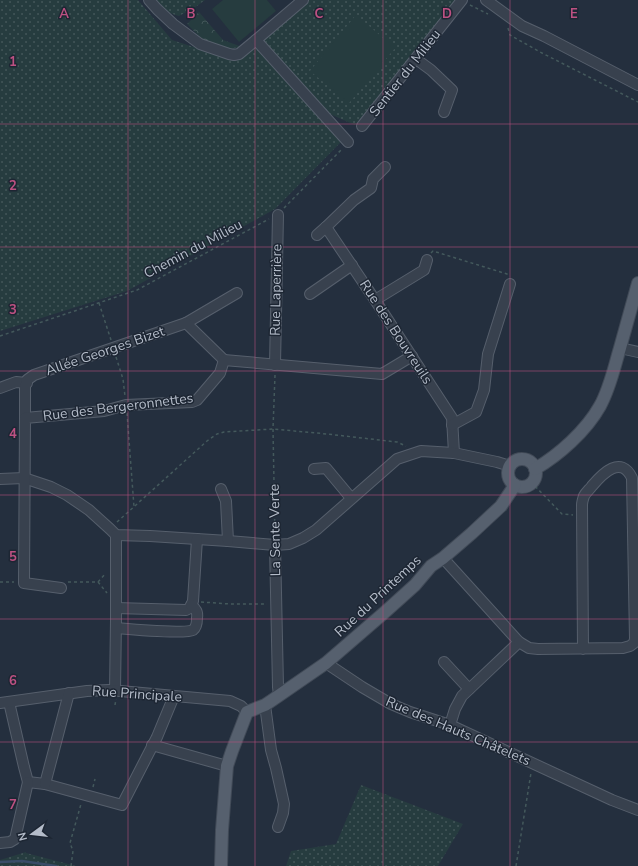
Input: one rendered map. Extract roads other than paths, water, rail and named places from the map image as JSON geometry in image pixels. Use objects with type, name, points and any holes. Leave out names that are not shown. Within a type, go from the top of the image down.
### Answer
[{"type":"main road","points":[[535,469],[556,455],[582,430],[600,406],[609,386],[638,284]]},
{"type":"main road","points":[[518,459],[523,459],[530,462],[535,469],[534,480],[525,486],[515,485],[508,476],[510,466],[518,459]]},
{"type":"main road","name":"Rue du Printemps","points":[[247,712],[265,704],[326,663],[415,585],[431,566],[443,558],[501,506],[515,485]]},
{"type":"main road","points":[[221,863],[227,766],[247,712]]},
{"type":"street","points":[[149,0],[173,24],[200,44],[234,55],[239,54],[303,0]]},
{"type":"street","points":[[486,0],[522,26],[638,85]]},
{"type":"street","name":"Sentier du Milieu","points":[[362,126],[416,59],[466,2]]},
{"type":"street","points":[[256,40],[348,142]]},
{"type":"street","points":[[416,59],[431,70],[452,90],[444,112]]},
{"type":"street","points":[[317,235],[354,200],[371,188],[373,179],[385,167]]},
{"type":"street","name":"Rue Laperrière","points":[[275,365],[278,215]]},
{"type":"street","name":"Rue des Bouvreuils","points":[[326,227],[452,418],[454,453]]},
{"type":"street","points":[[375,300],[424,270],[427,260]]},
{"type":"street","points":[[310,294],[352,265]]},
{"type":"street","points":[[452,425],[476,412],[484,390],[488,354],[510,284]]},
{"type":"street","name":"Allée Georges Bizet","points":[[0,388],[16,382],[27,383],[28,380],[34,375],[186,323],[237,293]]},
{"type":"street","points":[[186,323],[224,360],[382,374],[412,356]]},
{"type":"street","points":[[620,348],[638,352]]},
{"type":"street","name":"Rue des Bergeronnettes","points":[[61,588],[24,583],[25,418],[104,411],[126,405],[192,402],[197,400],[220,373],[224,360]]},
{"type":"street","points":[[25,418],[25,387],[27,383]]},
{"type":"street","points":[[0,478],[24,478],[51,487],[67,495],[89,510],[113,532],[275,545],[289,544],[316,530],[397,459],[421,451],[454,453],[510,466]]},
{"type":"street","points":[[443,558],[524,646],[533,649],[583,649],[627,648],[634,643],[635,639],[632,478],[629,472],[624,468],[618,467],[610,469],[584,496],[581,516],[583,649]]},
{"type":"street","points":[[314,469],[326,468],[352,498]]},
{"type":"street","points":[[221,489],[226,501],[228,541]]},
{"type":"street","points":[[113,532],[116,562],[116,696]]},
{"type":"street","points":[[116,608],[186,610],[190,608],[192,603],[197,539]]},
{"type":"street","name":"La Sente Verte","points":[[275,545],[279,695]]},
{"type":"street","points":[[116,628],[187,632],[193,630],[197,626],[198,615],[192,603]]},
{"type":"street","points":[[450,724],[462,696],[519,642]]},
{"type":"street","points":[[444,662],[469,689]]},
{"type":"street","name":"Rue des Hauts Châtelets","points":[[326,663],[390,704],[410,712],[450,724],[612,800],[638,810]]},
{"type":"street","name":"Rue Principale","points":[[5,703],[86,691],[116,696],[174,696],[230,701],[240,706],[247,712]]},
{"type":"street","points":[[45,784],[68,693]]},
{"type":"street","points":[[28,782],[45,784],[122,805],[152,745],[174,696]]},
{"type":"street","points":[[0,844],[10,842],[15,839],[28,782],[5,703]]},
{"type":"street","points":[[265,704],[271,750],[284,804],[283,814],[278,827]]},
{"type":"street","points":[[152,745],[227,766]]},
{"type":"waterway","points":[[0,862],[22,861],[56,866]]}]
